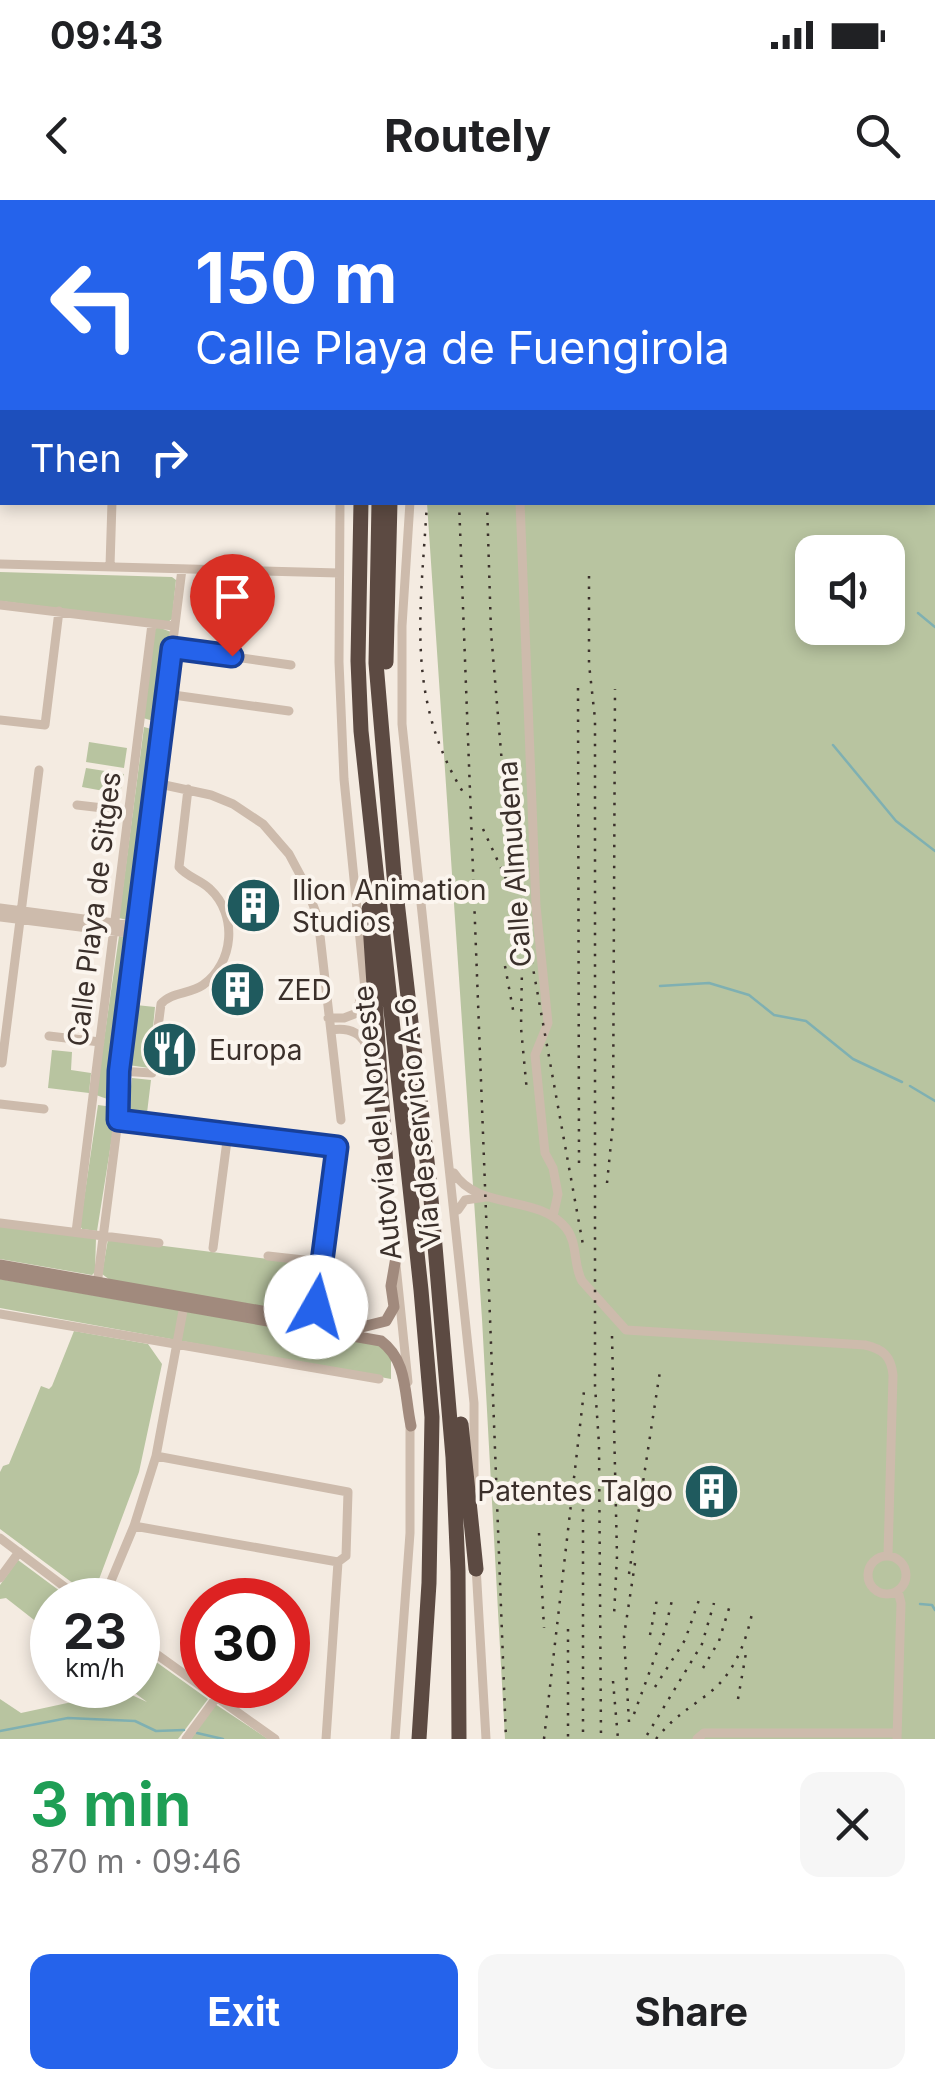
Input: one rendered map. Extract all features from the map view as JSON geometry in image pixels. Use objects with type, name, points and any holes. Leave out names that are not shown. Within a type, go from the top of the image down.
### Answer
[{"type":"highway","name":"Autovía del Noroeste","points":[[360,505],[361,732],[432,1418],[429,1584],[419,1739]]},
{"type":"highway","name":"Autovía del Noroeste","points":[[379,505],[376,663],[454,1457],[459,1739]]},
{"type":"highway","points":[[390,505],[386,666],[399,836],[394,875]]},
{"type":"highway","points":[[358,662],[351,700],[353,737],[388,1181]]},
{"type":"highway","points":[[435,1245],[448,1288],[476,1569]]},
{"type":"main road","points":[[314,1324],[358,1328],[386,1321],[394,1306],[390,1286],[396,1257]]},
{"type":"main road","points":[[0,1265],[381,1340],[402,1362],[410,1426]]},
{"type":"main road","points":[[0,1274],[97,1286]]},
{"type":"street","points":[[110,566],[112,505]]},
{"type":"street","name":"Vía de servicio A-6","points":[[340,505],[344,762],[410,1426],[410,1533],[395,1737]]},
{"type":"street","name":"Vía de servicio A-6","points":[[410,505],[401,646],[402,724],[474,1403],[476,1569],[486,1739]]},
{"type":"street","name":"Calle Almudena","points":[[520,505],[536,906],[548,1023],[535,1055],[545,1153],[553,1168],[558,1194],[553,1216]]},
{"type":"street","points":[[0,564],[339,573]]},
{"type":"street","name":"Calle Playa de Sitges","points":[[97,1286],[118,1120],[119,1071],[182,568]]},
{"type":"street","points":[[0,604],[174,626]]},
{"type":"street","points":[[0,720],[45,726],[59,612]]},
{"type":"street","name":"Calle Playa de Sitges","points":[[76,1232],[152,624]]},
{"type":"street","points":[[172,648],[291,665]]},
{"type":"street","points":[[166,694],[289,711]]},
{"type":"street","points":[[140,722],[162,726]]},
{"type":"street","points":[[2,1064],[40,770]]},
{"type":"street","points":[[154,784],[222,799],[263,824],[289,854],[318,918],[340,1120]]},
{"type":"street","points":[[119,1071],[147,1075],[152,1072],[162,1004],[167,997],[196,989],[210,980],[226,954],[228,922],[222,903],[212,890],[179,867],[188,789]]},
{"type":"street","points":[[78,805],[129,811]]},
{"type":"street","points":[[0,908],[21,915],[137,930]]},
{"type":"street","points":[[0,917],[21,915]]},
{"type":"street","points":[[328,1018],[344,1018],[357,1012],[362,1002],[358,917]]},
{"type":"street","points":[[332,1030],[346,1028],[365,1039],[378,1122]]},
{"type":"street","points":[[48,1036],[100,1042]]},
{"type":"street","points":[[93,1101],[116,1104]]},
{"type":"street","points":[[0,1104],[44,1110]]},
{"type":"street","points":[[442,1110],[454,1173],[475,1363],[474,1403]]},
{"type":"street","points":[[118,1120],[337,1147],[314,1324]]},
{"type":"street","points":[[212,1248],[228,1133]]},
{"type":"street","points":[[454,1173],[468,1189],[553,1216],[568,1231],[582,1281],[626,1330],[865,1345],[886,1354],[892,1363],[888,1556]]},
{"type":"street","points":[[458,1210],[466,1200],[475,1197],[494,1198]]},
{"type":"street","points":[[0,1222],[159,1243]]},
{"type":"street","points":[[268,1256],[322,1262]]},
{"type":"street","points":[[112,1578],[156,1456],[185,1302]]},
{"type":"street","points":[[0,1314],[378,1380]]},
{"type":"street","points":[[134,1526],[338,1562],[346,1556],[348,1492],[156,1456]]},
{"type":"street","points":[[0,1538],[53,1578]]},
{"type":"street","points":[[0,1578],[19,1552]]},
{"type":"street","points":[[888,1556],[899,1560],[905,1570],[905,1582],[898,1591],[880,1593],[868,1581],[871,1563],[888,1556]]},
{"type":"street","points":[[326,1739],[338,1562]]},
{"type":"street","points":[[697,1739],[704,1733],[897,1736],[901,1603],[898,1591]]},
{"type":"street","points":[[186,1739],[209,1708]]},
{"type":"street","points":[[230,1708],[274,1739]]},
{"type":"green space","points":[[427,505],[935,505],[935,1739],[505,1739],[482,1319]]},
{"type":"green space","points":[[0,572],[172,577],[176,580],[172,619],[168,622],[0,601]]},
{"type":"green space","points":[[158,627],[171,632],[157,722],[143,718]]},
{"type":"green space","points":[[144,727],[159,731],[135,919],[131,921],[119,918]]},
{"type":"green space","points":[[89,742],[127,748],[124,768],[86,762]]},
{"type":"green space","points":[[86,768],[124,774],[120,794],[82,787]]},
{"type":"green space","points":[[119,936],[130,938],[132,943],[110,1100],[96,1095]]},
{"type":"green space","points":[[136,1005],[155,1007],[149,1068],[128,1065]]},
{"type":"green space","points":[[52,1050],[72,1052],[71,1070],[91,1073],[89,1093],[48,1088]]},
{"type":"green space","points":[[132,1078],[151,1080],[147,1113],[128,1111]]},
{"type":"green space","points":[[98,1105],[113,1107],[116,1112],[97,1231],[80,1226]]},
{"type":"green space","points":[[0,1225],[96,1238],[95,1272],[92,1275],[0,1259]]},
{"type":"green space","points":[[108,1239],[317,1265],[313,1305],[306,1314],[110,1280],[102,1274]]},
{"type":"green space","points":[[0,1279],[378,1345],[391,1356],[391,1379],[0,1308]]},
{"type":"green space","points":[[74,1331],[148,1344],[162,1364],[139,1472],[99,1578],[66,1578],[0,1529],[0,1472],[9,1464],[41,1386],[52,1386]]},
{"type":"green space","points":[[18,1560],[42,1578],[30,1578],[30,1617],[6,1598],[0,1599],[0,1585]]},
{"type":"green space","points":[[160,1665],[180,1679],[180,1708],[201,1708],[178,1739],[0,1739],[0,1699],[21,1713],[44,1708],[160,1708]]},
{"type":"green space","points":[[212,1708],[221,1708],[268,1739],[191,1739]]},
{"type":"waterway","points":[[918,613],[935,627]]},
{"type":"waterway","points":[[833,745],[896,821],[935,851]]},
{"type":"waterway","points":[[660,986],[709,983],[749,995],[774,1015],[806,1021],[853,1059],[902,1082]]},
{"type":"waterway","points":[[910,1086],[935,1101]]},
{"type":"waterway","points":[[920,1604],[932,1605],[935,1610]]},
{"type":"waterway","points":[[0,1731],[68,1718],[135,1721],[156,1731],[184,1730]]},
{"type":"waterway","points":[[197,1733],[223,1739]]},
{"type":"railway","points":[[427,505],[420,618],[425,690],[446,761],[466,797]]},
{"type":"railway","points":[[459,505],[506,1739]]},
{"type":"railway","points":[[487,505],[491,632],[507,824],[583,1245]]},
{"type":"railway","points":[[589,576],[589,664],[595,719],[595,1386],[599,1444],[601,1739]]},
{"type":"railway","points":[[578,688],[579,1163]]},
{"type":"railway","points":[[607,1183],[613,1123],[615,689]]},
{"type":"railway","points":[[483,829],[508,883]]},
{"type":"railway","points":[[505,966],[514,1015]]},
{"type":"railway","points":[[522,967],[521,1028],[527,1092]]},
{"type":"railway","points":[[612,1336],[617,1556],[614,1616]]},
{"type":"railway","points":[[629,1574],[660,1371]]},
{"type":"railway","points":[[544,1739],[584,1391]]},
{"type":"railway","points":[[583,1509],[583,1739]]},
{"type":"railway","points":[[539,1533],[544,1628]]},
{"type":"railway","points":[[629,1722],[624,1636],[635,1563]]},
{"type":"railway","points":[[650,1635],[658,1594]]},
{"type":"railway","points":[[634,1714],[665,1630],[673,1596]]},
{"type":"railway","points":[[655,1687],[685,1640],[699,1600]]},
{"type":"railway","points":[[647,1735],[702,1644],[714,1603]]},
{"type":"railway","points":[[703,1668],[719,1641],[730,1605]]},
{"type":"railway","points":[[656,1739],[714,1689],[731,1669],[753,1609]]},
{"type":"railway","points":[[568,1629],[568,1739]]},
{"type":"railway","points":[[738,1699],[746,1653]]},
{"type":"railway","points":[[613,1681],[618,1739]]},
{"type":"place","name":"Ilion Animation Studios","points":[[253,906]]},
{"type":"place","name":"ZED","points":[[238,990]]},
{"type":"place","name":"Europa","points":[[170,1050]]},
{"type":"place","name":"Patentes Talgo","points":[[712,1491]]},
{"type":"route","points":[[232,656],[172,648],[119,1071],[118,1120],[337,1147],[316,1307]]}]
